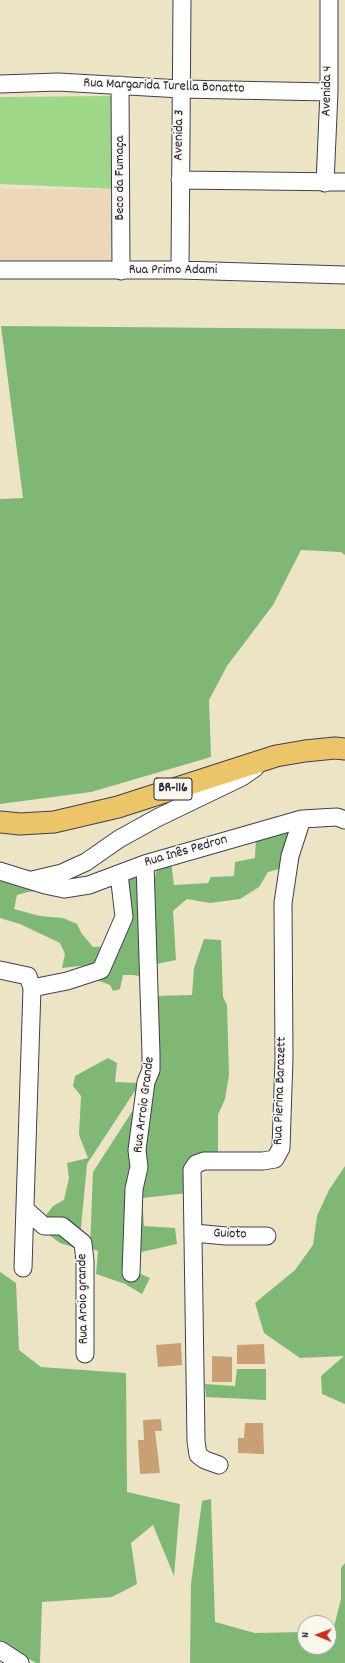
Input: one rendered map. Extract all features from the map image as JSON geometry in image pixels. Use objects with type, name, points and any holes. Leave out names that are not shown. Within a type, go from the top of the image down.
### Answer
[{"type":"main road","name":"BR-116","points":[[0,822],[20,824],[54,822],[111,809],[269,758],[305,751],[335,748],[345,749]]},
{"type":"street","name":"Avenida 3","points":[[180,270],[182,0]]},
{"type":"street","name":"Avenida 4","points":[[325,183],[329,92],[329,0]]},
{"type":"street","name":"Rua Margarida Turella Bonatto","points":[[0,84],[58,82],[181,89],[329,92]]},
{"type":"street","name":"Beco da Fumaça","points":[[120,85],[121,271]]},
{"type":"street","points":[[180,180],[325,183],[345,182]]},
{"type":"street","name":"Rua Primo Adami","points":[[0,270],[180,270],[345,275]]},
{"type":"street","name":"Rua Inês Pedron","points":[[30,880],[62,873],[86,862],[119,839],[157,818],[242,777],[269,758]]},
{"type":"street","name":"Rua Inês Pedron","points":[[0,871],[64,889],[89,885],[145,864],[302,819],[337,817],[345,820]]},
{"type":"street","name":"Rua Pierina Barazett","points":[[219,1465],[204,1460],[198,1455],[196,1442],[192,1170],[196,1164],[204,1161],[263,1161],[275,1159],[281,1148],[284,1058],[283,903],[290,856],[302,819]]},
{"type":"street","name":"Rua Arroio Grande","points":[[131,1273],[134,1189],[139,1167],[137,1150],[146,1082],[151,1070],[145,864]]},
{"type":"street","points":[[32,988],[67,981],[101,970],[124,917],[120,874]]},
{"type":"street","points":[[0,970],[28,976],[32,988],[23,1268]]},
{"type":"street","name":"Rua Aroio grande","points":[[25,1209],[44,1226],[62,1226],[83,1243],[85,1261],[85,1354]]},
{"type":"street","name":"Guioto","points":[[194,1233],[226,1236],[267,1236]]},
{"type":"street","points":[[0,1650],[20,1663]]},
{"type":"shaded area","points":[[0,189],[117,189],[117,264],[0,262]]},
{"type":"green space","points":[[111,96],[117,189],[0,184],[0,97]]},
{"type":"green space","points":[[1,326],[345,329],[345,555],[341,552],[301,550],[273,605],[227,666],[209,700],[211,757],[91,792],[0,804],[0,499],[23,498]]},
{"type":"green space","points":[[291,828],[282,868],[268,872],[259,887],[240,899],[210,903],[187,899],[173,911],[176,960],[152,965],[154,884],[157,865],[171,862],[174,885],[208,883],[211,877],[234,876],[235,862],[255,858],[256,837]]},
{"type":"green space","points":[[140,868],[142,977],[123,975],[120,989],[113,991],[110,985],[94,979],[97,969],[80,966],[62,968],[65,954],[60,943],[20,924],[0,918],[0,876],[38,891],[17,895],[14,909],[40,916],[63,918],[77,924],[82,934],[93,947],[114,946],[124,875]]},
{"type":"green space","points":[[204,939],[221,940],[223,997],[227,1005],[229,1075],[225,1099],[218,1115],[218,1156],[192,1158],[188,1193],[142,1198],[144,1226],[175,1228],[177,1244],[137,1253],[136,1272],[150,1278],[142,1294],[125,1284],[96,1274],[98,1251],[90,1248],[93,1172],[157,1073],[153,996],[192,995],[194,968]]},
{"type":"green space","points":[[108,1058],[117,1063],[115,1082],[140,1083],[87,1164],[79,1249],[60,1243],[44,1231],[43,1219],[53,1206],[64,1200],[69,1178],[67,1163],[88,1158],[79,1135],[81,1096],[73,1086],[75,1076]]},
{"type":"green space","points":[[345,1166],[345,1404],[322,1394],[321,1376],[344,1356],[300,1358],[264,1333],[255,1303],[295,1270],[313,1245],[317,1216],[329,1190]]},
{"type":"green space","points":[[0,1272],[16,1283],[19,1350],[41,1367],[126,1373],[127,1492],[180,1504],[174,1576],[153,1525],[131,1543],[137,1584],[112,1597],[42,1602],[40,1663],[36,1663],[7,1646],[0,1640]]},
{"type":"green space","points":[[237,1369],[266,1369],[266,1400],[206,1397],[205,1384],[235,1386]]},
{"type":"green space","points":[[211,1499],[215,1622],[255,1633],[297,1632],[297,1655],[337,1655],[337,1615],[341,1599],[341,1568],[345,1563],[345,1663],[190,1663],[191,1584],[202,1501]]},
{"type":"building","points":[[181,1343],[182,1365],[158,1367],[156,1345]]},
{"type":"building","points":[[264,1344],[265,1364],[237,1364],[237,1345]]},
{"type":"building","points":[[212,1356],[232,1357],[232,1382],[212,1382]]},
{"type":"building","points":[[161,1419],[162,1431],[155,1431],[160,1473],[140,1474],[138,1440],[144,1440],[143,1420]]},
{"type":"building","points":[[245,1423],[263,1423],[264,1454],[238,1453],[238,1438],[244,1438]]}]
